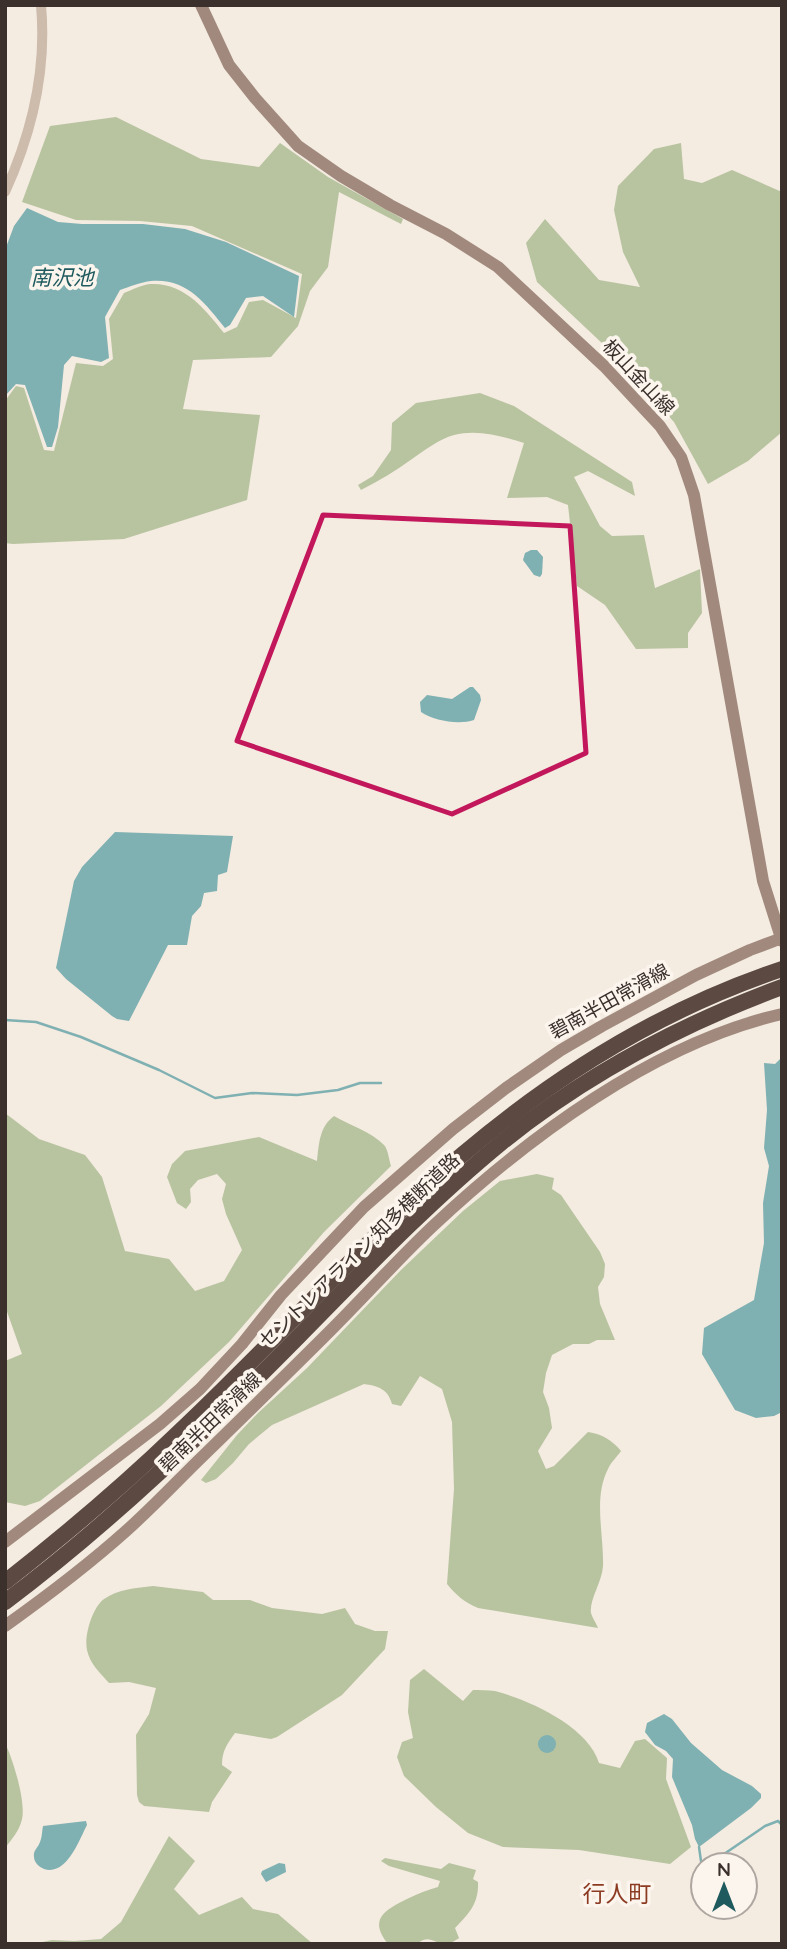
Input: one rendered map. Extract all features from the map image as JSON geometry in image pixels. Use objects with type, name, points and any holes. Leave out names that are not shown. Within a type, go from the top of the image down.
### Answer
[{"type":"highway","name":"セントレアライン;知多横断道路","points":[[5,1582],[108,1498],[178,1434],[395,1216],[491,1132],[555,1083],[628,1039],[703,1001],[782,969]]},
{"type":"highway","name":"セントレアライン;知多横断道路","points":[[5,1602],[130,1501],[209,1426],[400,1234],[501,1143],[565,1097],[633,1055],[707,1017],[782,987]]},
{"type":"main road","name":"板山金山線","points":[[201,5],[229,65],[298,146],[341,176],[446,234],[498,267],[604,366],[660,426],[681,457],[694,495],[763,881],[781,939]]},
{"type":"main road","name":"碧南半田常滑線","points":[[5,1542],[160,1424],[200,1389],[242,1344],[281,1295],[355,1216],[453,1129],[506,1088],[581,1038],[696,975],[781,939]]},
{"type":"main road","name":"碧南半田常滑線","points":[[5,1626],[53,1591],[126,1531],[431,1228],[508,1161],[604,1093],[682,1049],[726,1031],[782,1014]]},
{"type":"street","points":[[5,192],[23,148],[37,96],[43,48],[41,5]]},
{"type":"highlighted area","points":[[323,515],[570,526],[586,753],[452,814],[237,741]]},
{"type":"green space","points":[[116,117],[201,159],[259,167],[280,143],[328,177],[403,219],[401,224],[339,192],[328,267],[310,291],[298,326],[271,357],[193,360],[183,409],[260,415],[247,500],[124,539],[5,543],[5,401],[16,386],[24,388],[44,450],[54,451],[76,363],[103,366],[113,359],[109,319],[124,293],[150,284],[173,287],[201,306],[224,333],[237,327],[249,302],[263,300],[296,318],[302,274],[192,226],[140,221],[76,220],[22,202],[50,126]]},
{"type":"green space","points":[[681,143],[684,179],[702,183],[732,170],[782,192],[782,432],[748,461],[708,484],[674,422],[604,345],[537,282],[526,243],[545,219],[599,280],[640,287],[623,252],[614,210],[618,186],[654,149]]},
{"type":"green space","points":[[480,393],[514,406],[632,482],[635,496],[588,471],[574,477],[600,526],[612,536],[644,535],[655,588],[700,569],[702,613],[688,633],[688,648],[636,649],[605,605],[577,586],[568,505],[547,497],[507,498],[524,443],[480,433],[454,435],[438,442],[361,490],[358,485],[373,476],[391,450],[392,423],[416,403]]},
{"type":"green space","points":[[5,1113],[39,1139],[85,1155],[102,1177],[125,1251],[169,1259],[195,1291],[224,1281],[242,1250],[222,1199],[226,1184],[217,1174],[198,1180],[190,1189],[191,1202],[186,1209],[177,1203],[167,1177],[172,1164],[185,1151],[259,1137],[317,1161],[325,1125],[334,1116],[379,1140],[386,1149],[391,1166],[324,1232],[229,1342],[161,1406],[40,1501],[25,1506],[5,1502],[5,1361],[22,1354],[5,1306]]},
{"type":"green space","points":[[537,1174],[554,1178],[552,1189],[561,1195],[600,1252],[605,1264],[604,1277],[598,1287],[600,1304],[615,1340],[573,1344],[552,1355],[543,1392],[552,1428],[538,1451],[546,1469],[554,1466],[588,1432],[606,1438],[621,1451],[608,1469],[601,1492],[603,1566],[591,1608],[598,1628],[478,1608],[461,1598],[447,1584],[454,1489],[452,1422],[442,1389],[420,1376],[401,1406],[392,1404],[382,1389],[364,1384],[272,1425],[249,1444],[216,1479],[206,1483],[201,1480],[258,1413],[307,1368],[401,1270],[463,1211],[500,1181]]},
{"type":"green space","points":[[153,1586],[203,1592],[213,1600],[250,1600],[272,1608],[322,1614],[345,1608],[355,1624],[375,1631],[388,1631],[385,1649],[342,1695],[277,1737],[271,1739],[235,1733],[222,1760],[222,1765],[232,1772],[212,1802],[209,1812],[144,1806],[137,1795],[136,1735],[149,1714],[156,1688],[129,1682],[109,1683],[93,1664],[86,1644],[93,1615],[104,1599],[121,1591]]},
{"type":"green space","points":[[424,1669],[463,1701],[473,1690],[492,1691],[509,1695],[556,1716],[583,1737],[599,1763],[620,1768],[635,1741],[645,1739],[667,1758],[666,1779],[691,1847],[670,1864],[579,1850],[503,1847],[468,1833],[404,1776],[397,1757],[402,1742],[413,1738],[408,1712],[410,1680]]},
{"type":"green space","points":[[5,1743],[18,1781],[23,1812],[15,1835],[5,1848]]},
{"type":"green space","points":[[169,1836],[195,1861],[174,1889],[199,1915],[242,1897],[253,1909],[278,1914],[313,1944],[33,1944],[52,1940],[101,1939],[121,1922]]},
{"type":"green space","points":[[385,1858],[441,1869],[449,1863],[476,1870],[473,1879],[478,1882],[477,1896],[469,1913],[455,1928],[459,1939],[447,1944],[429,1939],[417,1944],[388,1944],[379,1928],[379,1922],[386,1911],[438,1887],[440,1881],[389,1866],[381,1861]]},
{"type":"water","name":"南沢池","points":[[27,208],[58,222],[143,224],[185,229],[226,242],[299,276],[294,317],[263,296],[246,298],[230,325],[225,328],[202,301],[175,284],[151,281],[120,290],[105,317],[109,358],[101,362],[72,356],[64,365],[58,427],[52,447],[47,447],[25,385],[16,384],[5,396],[5,250],[14,226]]},
{"type":"water","points":[[537,550],[543,557],[540,577],[534,575],[523,560],[525,553]]},
{"type":"water","points":[[470,687],[480,695],[481,700],[474,720],[447,721],[421,712],[420,702],[427,695],[452,699]]},
{"type":"water","points":[[115,832],[233,836],[227,872],[218,875],[217,891],[204,893],[201,906],[192,916],[187,945],[168,945],[129,1021],[112,1016],[56,968],[74,881],[82,867]]},
{"type":"water","points":[[782,1057],[782,1412],[756,1418],[735,1410],[702,1354],[704,1328],[754,1300],[764,1243],[763,1203],[769,1166],[764,1148],[767,1110],[764,1063],[775,1064]]},
{"type":"water","points":[[664,1714],[672,1719],[691,1743],[722,1770],[761,1794],[761,1798],[751,1808],[699,1847],[672,1777],[673,1759],[655,1745],[645,1732],[647,1723]]},
{"type":"water","points":[[547,1735],[553,1738],[556,1744],[553,1750],[547,1753],[541,1750],[538,1744],[541,1738]]},
{"type":"water","points":[[86,1821],[87,1825],[66,1862],[52,1870],[37,1864],[34,1855],[41,1840],[43,1826]]},
{"type":"water","points":[[279,1863],[285,1864],[286,1872],[266,1882],[262,1871]]},
{"type":"waterway","points":[[5,1020],[36,1022],[81,1037],[159,1070],[215,1098],[252,1093],[297,1095],[338,1090],[360,1083],[381,1083]]},
{"type":"waterway","points":[[728,1851],[765,1826],[778,1821],[782,1825]]},
{"type":"waterway","points":[[699,1847],[700,1851]]},
{"type":"district","name":"行人町","points":[[617,1894]]}]
